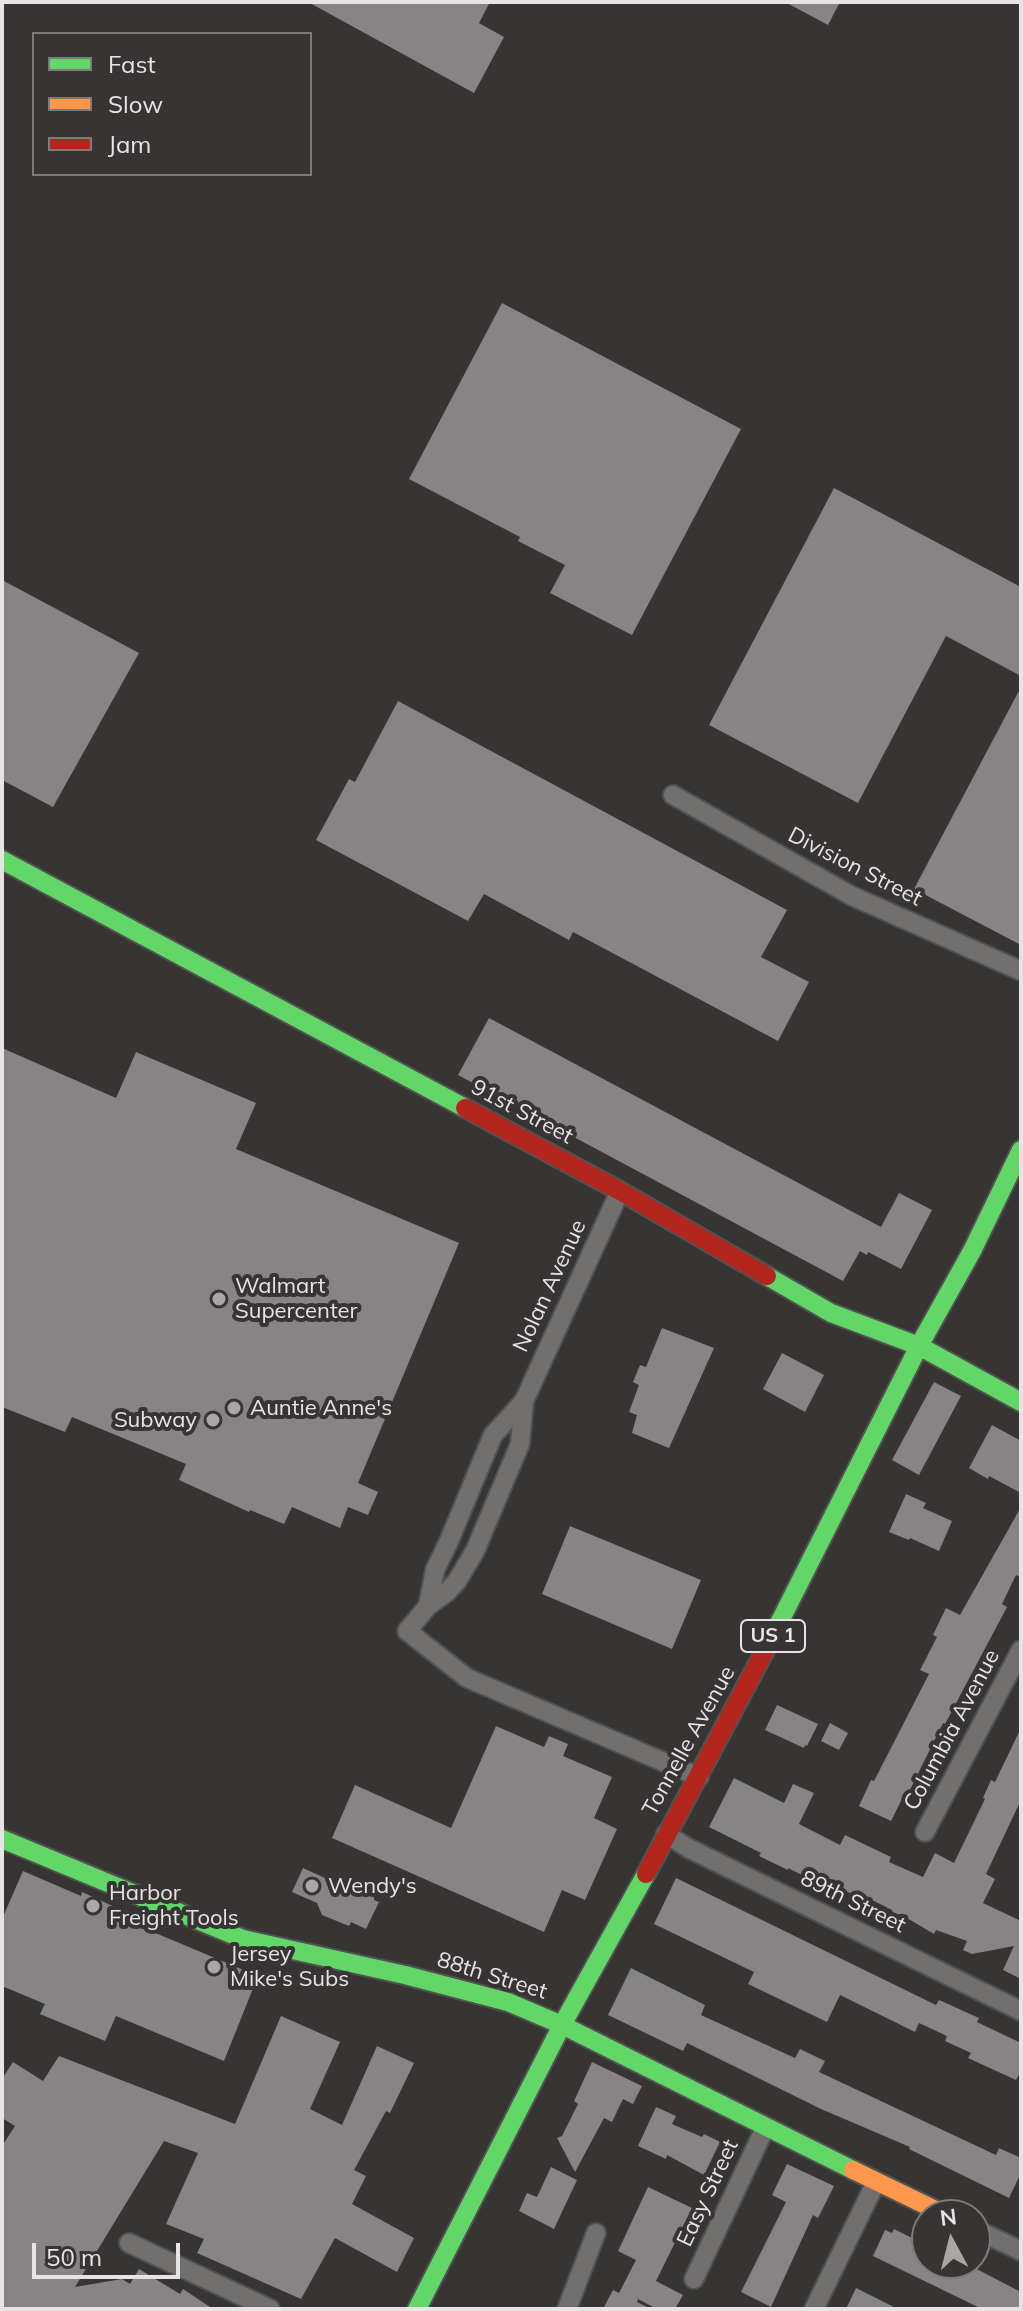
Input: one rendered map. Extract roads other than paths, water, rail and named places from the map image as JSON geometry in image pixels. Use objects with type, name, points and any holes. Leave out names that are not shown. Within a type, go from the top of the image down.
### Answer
[{"type":"street","name":"Division Street","points":[[673,795],[852,896],[1021,971]]},
{"type":"street","name":"91st Street","points":[[2,860],[620,1191],[831,1313],[919,1346],[1021,1402]]},
{"type":"street","name":"Tonnelle Avenue","points":[[417,2309],[562,2025],[699,1777],[785,1612],[1021,1150]]},
{"type":"street","name":"Nolan Avenue","points":[[428,1606],[435,1570],[493,1435],[524,1401],[620,1191]]},
{"type":"street","name":"Nolan Avenue","points":[[524,1401],[520,1444],[475,1551],[457,1581],[428,1606],[407,1631],[467,1678],[699,1777]]},
{"type":"street","name":"Columbia Avenue","points":[[925,1832],[1021,1650]]},
{"type":"street","name":"89th Street","points":[[666,1834],[702,1855],[1021,2011]]},
{"type":"street","name":"88th Street","points":[[2,1839],[243,1939],[493,1998],[562,2025],[912,2199]]},
{"type":"street","name":"Easy Street","points":[[694,2279],[765,2128]]},
{"type":"street","points":[[814,2309],[876,2182]]},
{"type":"street","points":[[567,2309],[596,2233]]},
{"type":"street","points":[[991,2237],[1021,2251]]},
{"type":"street","points":[[129,2243],[270,2309]]},
{"type":"place","name":"Walmart Supercenter","points":[[219,1299]]},
{"type":"place","name":"Auntie Anne's","points":[[234,1408]]},
{"type":"place","name":"Subway","points":[[213,1420]]},
{"type":"place","name":"Wendy's","points":[[312,1886]]},
{"type":"place","name":"Harbor Freight Tools","points":[[93,1906]]},
{"type":"place","name":"Jersey Mike's Subs","points":[[214,1967]]}]
